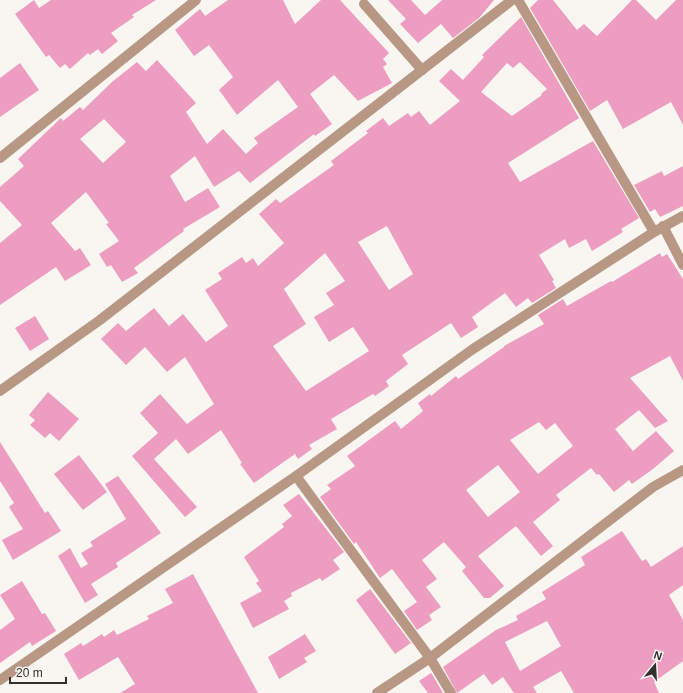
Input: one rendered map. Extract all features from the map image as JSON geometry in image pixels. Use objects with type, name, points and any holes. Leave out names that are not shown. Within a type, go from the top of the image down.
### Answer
[{"type":"street","points":[[0,158],[196,0]]},
{"type":"street","points":[[0,391],[100,320],[512,0]]},
{"type":"street","points":[[518,0],[654,232]]},
{"type":"street","points":[[364,4],[422,70]]},
{"type":"street","points":[[0,680],[296,476],[473,349],[663,226],[683,216]]},
{"type":"street","points":[[663,226],[683,264]]},
{"type":"street","points":[[377,693],[430,658],[653,487],[683,470]]},
{"type":"street","points":[[296,476],[430,658],[451,693]]},
{"type":"building","points":[[34,0],[39,8],[51,0],[156,0],[132,15],[134,17],[111,33],[118,41],[102,54],[98,49],[90,55],[88,53],[70,69],[65,64],[60,68],[49,55],[46,57],[15,14]]},
{"type":"building","points":[[228,0],[283,0],[295,24],[321,0],[340,0],[389,53],[383,59],[387,64],[383,67],[392,83],[358,101],[334,75],[310,94],[332,124],[315,136],[314,134],[250,183],[239,171],[214,187],[195,156],[170,176],[185,202],[208,188],[220,207],[183,229],[184,231],[134,268],[138,273],[122,282],[111,265],[107,267],[99,254],[119,241],[106,224],[109,223],[86,192],[51,223],[75,251],[80,248],[91,265],[65,281],[56,267],[0,305],[0,243],[22,225],[0,201],[0,187],[24,166],[18,159],[61,118],[63,121],[80,107],[83,110],[112,82],[137,62],[146,71],[157,60],[196,103],[186,112],[207,144],[223,129],[246,154],[258,143],[254,138],[298,107],[278,80],[237,115],[219,90],[233,77],[209,45],[194,56],[175,30],[200,9],[205,16]],"holes":[[[104,119],[126,142],[103,163],[80,139]]]},
{"type":"building","points":[[388,0],[411,0],[425,15],[442,0],[494,0],[479,18],[453,38],[441,24],[418,43],[400,24],[406,19]]},
{"type":"building","points":[[538,0],[553,0],[577,30],[584,24],[597,36],[632,0],[636,0],[656,20],[676,0],[683,0],[683,125],[671,102],[623,129],[607,100],[590,111],[530,8]]},
{"type":"building","points":[[521,17],[579,118],[508,163],[520,182],[593,141],[639,218],[621,229],[623,232],[592,251],[586,239],[569,248],[565,239],[539,255],[554,280],[552,281],[556,288],[532,303],[528,298],[516,307],[505,293],[472,317],[478,327],[461,338],[451,323],[402,355],[408,364],[386,381],[389,386],[375,396],[373,394],[331,419],[337,429],[309,445],[312,449],[298,459],[295,454],[254,483],[240,464],[242,463],[221,430],[188,454],[176,439],[154,459],[197,507],[185,517],[132,456],[158,433],[140,413],[160,394],[187,424],[214,404],[185,357],[167,372],[145,347],[126,365],[101,339],[118,323],[126,331],[154,308],[169,326],[183,314],[206,342],[228,326],[205,290],[222,279],[218,273],[242,257],[246,263],[253,258],[258,266],[284,243],[259,214],[276,199],[280,203],[334,165],[331,161],[368,133],[366,131],[383,118],[389,126],[408,113],[411,117],[419,111],[430,125],[460,101],[439,81],[451,69],[463,80],[484,57],[482,55]],"holes":[[[520,62],[547,89],[541,94],[542,95],[512,116],[481,92],[507,63],[513,68]],[[387,226],[413,274],[389,290],[358,242]],[[325,253],[345,281],[326,293],[334,305],[314,317],[329,342],[353,327],[369,351],[306,391],[273,346],[306,324],[284,289]]]},
{"type":"building","points":[[20,63],[39,90],[0,117],[0,78]]},
{"type":"building","points":[[683,166],[683,206],[660,217],[655,209],[650,212],[634,185],[662,171],[664,176]]},
{"type":"building","points":[[660,253],[662,257],[667,254],[683,279],[683,381],[670,356],[630,378],[668,421],[655,428],[639,410],[615,429],[633,451],[656,431],[674,451],[632,484],[629,480],[614,492],[599,474],[597,475],[591,468],[556,495],[560,500],[533,522],[553,546],[541,556],[516,526],[478,556],[504,586],[490,598],[484,598],[462,571],[466,567],[444,542],[422,560],[437,579],[426,587],[441,607],[429,615],[432,620],[417,630],[404,611],[417,602],[392,569],[380,578],[356,542],[354,544],[320,497],[331,489],[327,485],[355,466],[347,456],[395,421],[401,429],[423,411],[418,403],[430,394],[431,396],[456,376],[458,379],[504,346],[544,324],[538,315],[563,299],[567,306],[611,281],[612,282]],"holes":[[[539,422],[546,430],[555,423],[573,446],[538,474],[510,440]],[[498,465],[520,492],[488,517],[466,490]]]},
{"type":"building","points":[[35,316],[49,339],[30,351],[15,328]]},
{"type":"building","points":[[48,392],[79,419],[59,441],[50,433],[45,438],[30,425],[35,420],[29,415]]},
{"type":"building","points":[[0,442],[45,513],[48,511],[61,531],[13,560],[2,540],[23,529],[9,507],[14,503],[0,481]]},
{"type":"building","points":[[79,455],[107,492],[83,510],[54,474]]},
{"type":"building","points":[[118,476],[161,533],[116,563],[118,567],[91,584],[98,595],[85,603],[58,556],[70,548],[81,568],[88,564],[81,553],[93,546],[90,542],[126,519],[105,484]]},
{"type":"building","points":[[299,494],[344,552],[333,560],[340,569],[322,581],[320,578],[291,593],[292,596],[284,601],[289,609],[253,628],[240,603],[262,591],[256,583],[259,581],[244,557],[284,527],[282,524],[292,516],[283,505]]},
{"type":"building","points":[[622,531],[642,561],[646,559],[651,567],[683,546],[683,585],[669,595],[683,620],[683,661],[654,682],[659,693],[574,693],[561,671],[533,687],[537,693],[514,693],[503,677],[492,685],[484,674],[457,693],[443,667],[496,630],[518,620],[516,616],[546,599],[542,592],[585,565],[581,557]],"holes":[[[547,621],[561,646],[520,671],[505,642]]]},
{"type":"building","points":[[193,574],[258,693],[120,693],[135,684],[118,657],[79,680],[64,654],[81,643],[83,646],[102,634],[104,637],[114,630],[117,635],[149,619],[147,616],[173,603],[165,589]]},
{"type":"building","points":[[22,581],[42,614],[45,613],[56,631],[32,646],[30,642],[0,663],[0,630],[15,619],[0,595]]},
{"type":"building","points":[[370,589],[411,643],[395,654],[356,600]]},
{"type":"building","points":[[305,634],[316,651],[304,658],[307,662],[279,679],[268,657]]},
{"type":"building","points":[[431,673],[443,693],[428,693],[419,681]]}]
